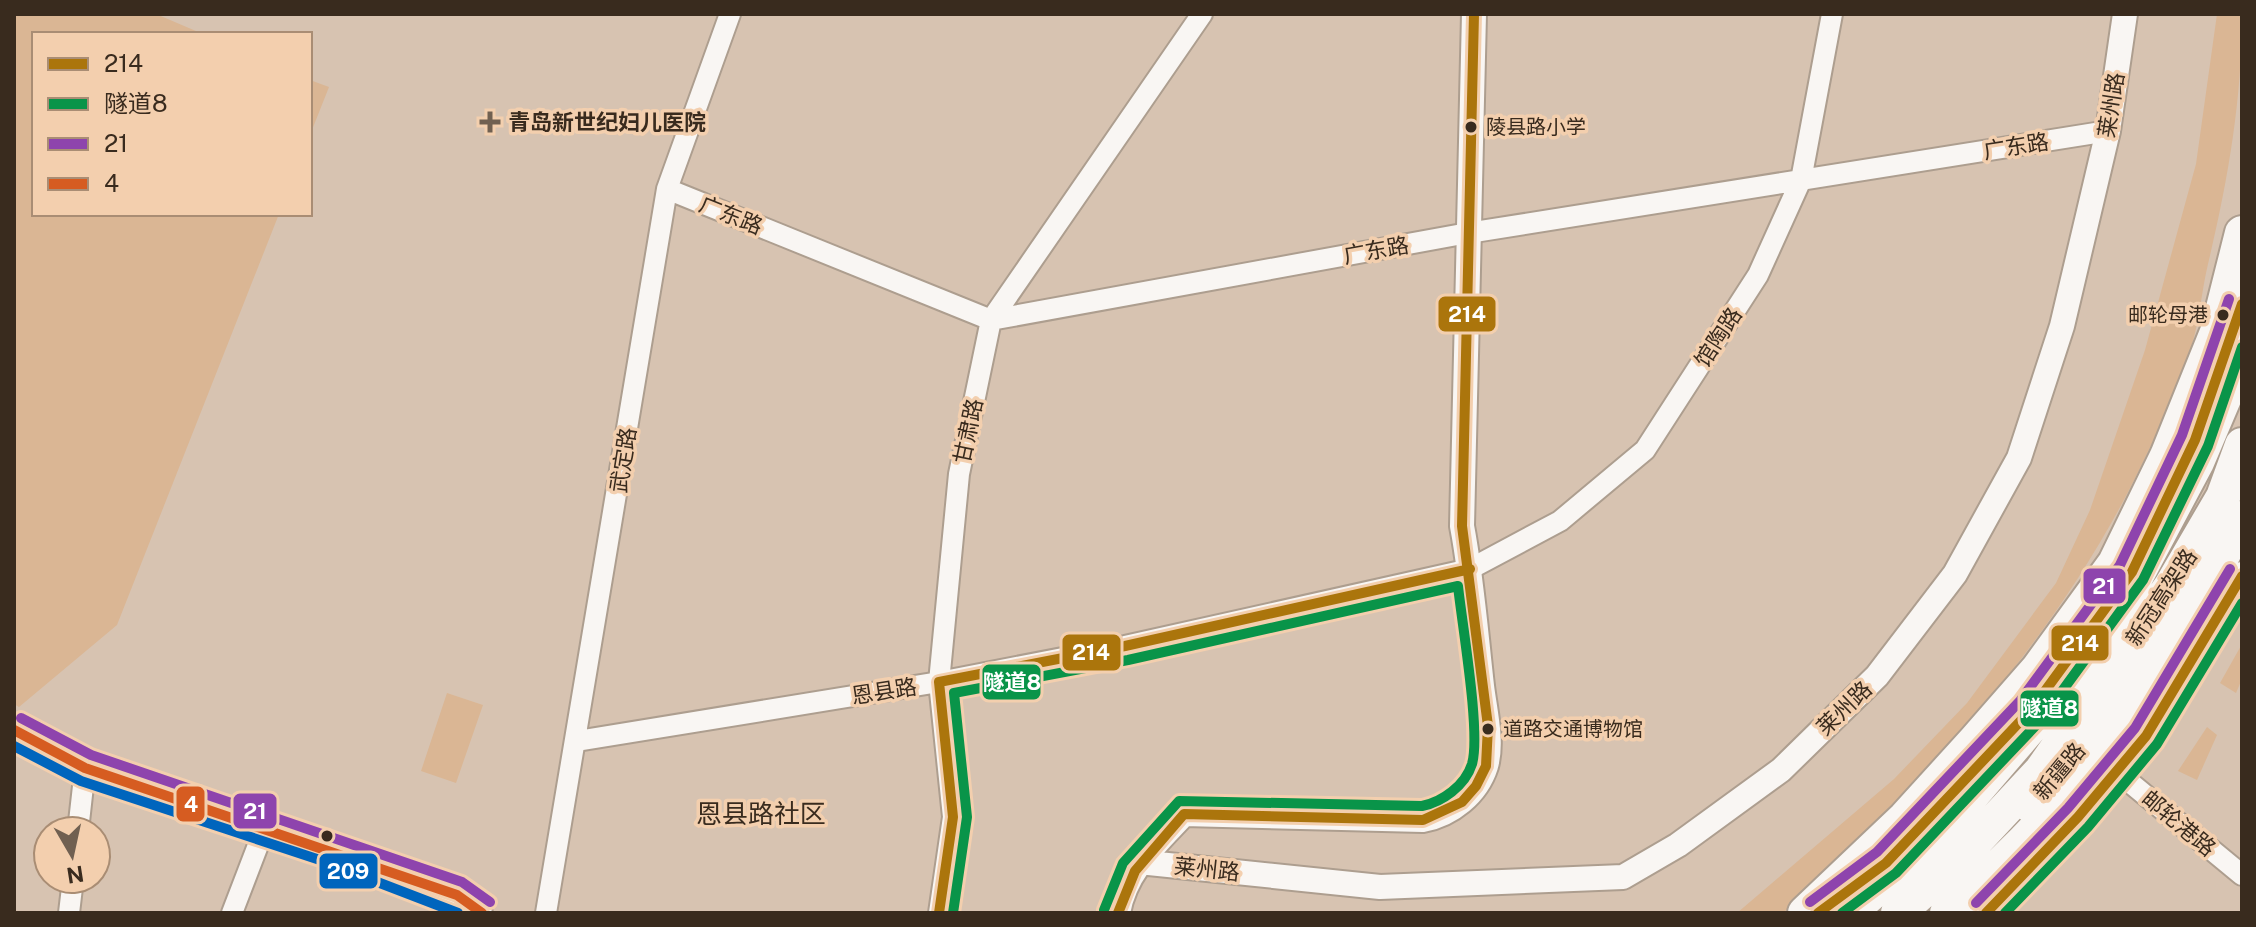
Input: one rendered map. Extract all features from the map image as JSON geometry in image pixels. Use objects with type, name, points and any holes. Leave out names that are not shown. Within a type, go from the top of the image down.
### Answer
[{"type":"highway","points":[[1805,913],[1905,818],[2038,669],[2115,563],[2167,456],[2217,332],[2242,233]]},
{"type":"highway","name":"新冠高架路","points":[[1849,913],[1937,836],[2059,694],[2127,594],[2197,462],[2242,356]]},
{"type":"highway","name":"新冠高架路","points":[[1898,913],[1958,860],[2041,771],[2171,586],[2223,497],[2242,445]]},
{"type":"highway","points":[[1947,913],[1998,869],[2066,794],[2131,715],[2181,634],[2242,518]]},
{"type":"main road","points":[[1818,913],[1886,863],[2031,710],[2132,572],[2195,440],[2242,304]]},
{"type":"main road","name":"新疆路","points":[[1919,913],[2006,832],[2058,777],[2124,689],[2171,615],[2242,481]]},
{"type":"main road","name":"新疆路","points":[[1986,913],[2146,736],[2242,576]]},
{"type":"street","name":"武定路","points":[[546,913],[667,189],[730,14]]},
{"type":"street","name":"甘肃路","points":[[939,913],[953,817],[939,682],[959,474],[991,320],[1202,14]]},
{"type":"street","points":[[1118,913],[1123,894],[1139,862],[1184,814],[1423,820],[1440,817],[1455,808],[1477,785],[1488,754],[1470,569],[1462,526],[1474,14]]},
{"type":"street","name":"馆陶路","points":[[1470,569],[1560,521],[1645,450],[1758,275],[1801,180],[1832,14]]},
{"type":"street","name":"莱州路","points":[[1139,862],[1380,887],[1623,877],[1678,845],[1781,770],[1877,676],[1955,574],[2019,458],[2062,326],[2108,131],[2125,14]]},
{"type":"street","name":"广东路","points":[[667,189],[991,320],[1468,233],[2108,131]]},
{"type":"street","name":"恩县路","points":[[577,741],[939,682],[1125,646],[1470,569]]},
{"type":"street","points":[[14,730],[85,768],[457,895],[482,913]]},
{"type":"street","points":[[80,815],[85,768]]},
{"type":"street","name":"邮轮港路","points":[[2116,771],[2242,875]]},
{"type":"street","points":[[232,913],[265,827]]},
{"type":"shaded area","points":[[14,14],[156,14],[198,32],[32,32],[32,216],[278,216],[117,625],[19,707],[14,704]]},
{"type":"shaded area","points":[[2217,14],[2242,14],[2237,109],[2222,202],[2189,356],[2172,401],[2111,523],[2073,586],[2031,646],[1986,703],[1888,811],[1783,913],[1737,913],[1894,779],[1967,703],[2056,583],[2090,510],[2145,350],[2196,164]]},
{"type":"shaded area","points":[[312,81],[329,87],[312,130]]},
{"type":"shaded area","points":[[2242,644],[2242,679],[2236,693],[2220,683]]},
{"type":"shaded area","points":[[447,693],[483,705],[456,783],[421,771]]},
{"type":"shaded area","points":[[2207,727],[2217,735],[2197,780],[2178,771]]},
{"type":"transit line","name":"214","points":[[1118,913],[1135,871],[1184,814],[1423,820],[1462,802],[1476,786],[1486,766],[1488,726],[1462,526],[1474,14]]},
{"type":"transit line","name":"21","points":[[1810,902],[1877,852],[2020,701],[2120,565],[2182,435],[2229,299]]},
{"type":"transit line","name":"214","points":[[1818,913],[1886,863],[2031,710],[2132,572],[2195,440],[2242,304]]},
{"type":"transit line","name":"隧道8","points":[[1842,913],[1896,873],[2041,720],[2143,580],[2208,446],[2242,347]]},
{"type":"transit line","name":"214","points":[[939,913],[953,817],[939,682],[1125,646],[1470,569]]},
{"type":"transit line","name":"21","points":[[1976,903],[2068,808],[2135,728],[2230,569]]},
{"type":"transit line","name":"214","points":[[1986,913],[2078,817],[2146,736],[2242,576]]},
{"type":"transit line","name":"隧道8","points":[[953,913],[967,817],[954,693],[1128,660],[1458,586],[1474,728],[1472,764],[1458,786],[1445,797],[1422,806],[1179,801],[1123,863],[1104,910]]},
{"type":"transit line","name":"隧道8","points":[[2005,913],[2088,827],[2157,744],[2242,603]]},
{"type":"transit line","name":"21","points":[[21,718],[91,755],[462,882],[490,902]]},
{"type":"transit line","name":"4","points":[[14,730],[85,768],[457,895],[482,913]]},
{"type":"transit line","name":"209","points":[[14,746],[81,781],[320,860],[458,913]]},
{"type":"place","name":"青岛新世纪妇儿医院","points":[[490,122]]},
{"type":"place","name":"陵县路小学","points":[[1471,127]]},
{"type":"place","name":"邮轮母港","points":[[2223,315]]},
{"type":"place","name":"道路交通博物馆","points":[[1488,729]]},
{"type":"district","name":"恩县路社区","points":[[761,813]]}]
